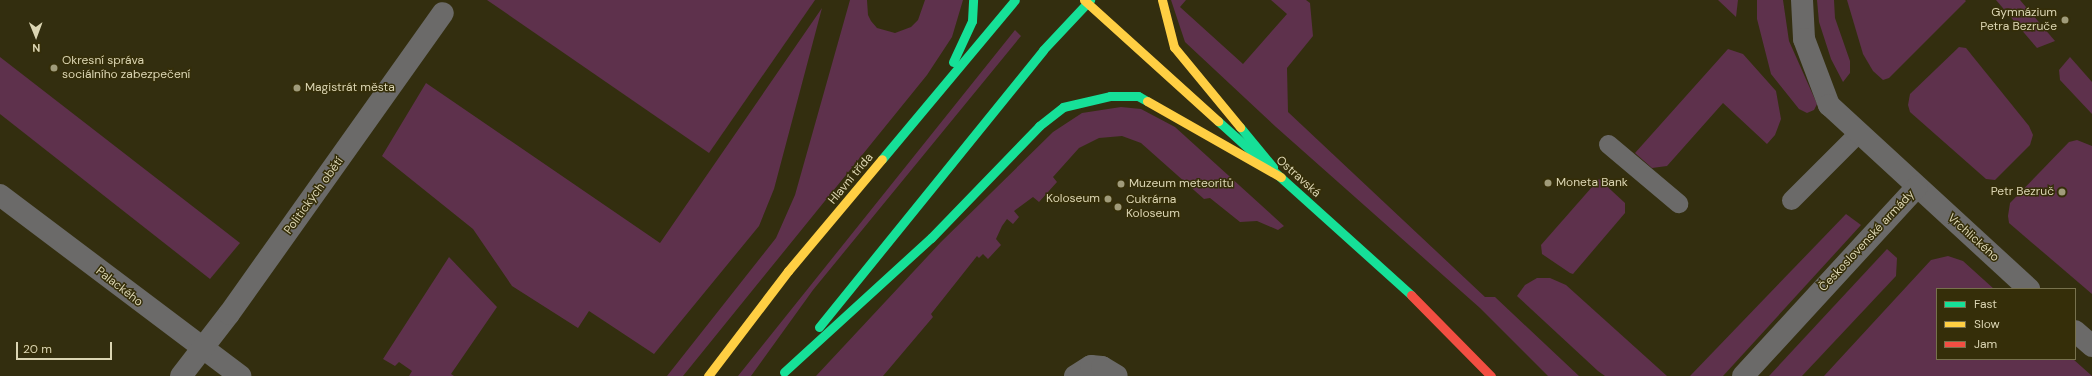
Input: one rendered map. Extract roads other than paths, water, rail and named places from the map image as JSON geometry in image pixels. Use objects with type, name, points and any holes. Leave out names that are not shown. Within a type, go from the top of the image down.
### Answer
[{"type":"main road","points":[[938,94],[972,21],[973,0]]},
{"type":"main road","name":"Hlavní třída","points":[[708,376],[788,271],[938,94],[1015,0]]},
{"type":"main road","points":[[1162,0],[1174,47],[1281,177]]},
{"type":"main road","points":[[783,374],[915,205],[1043,50],[1087,1]]},
{"type":"main road","name":"Ostravská","points":[[1087,1],[1425,308],[1491,376]]},
{"type":"main road","points":[[783,374],[931,238],[1039,126],[1063,107],[1110,96],[1138,96],[1281,177]]},
{"type":"street","name":"Československé armády","points":[[1743,376],[1917,187],[1829,106],[1804,39],[1802,0]]},
{"type":"street","name":"Politických obětí","points":[[181,376],[203,350],[443,13]]},
{"type":"street","name":"Vrchlického","points":[[1917,187],[2028,288]]},
{"type":"street","name":"Palackého","points":[[0,195],[203,350],[240,376]]},
{"type":"street","points":[[2076,332],[2092,346]]},
{"type":"street","points":[[1075,376],[1091,366],[1102,367],[1117,376]]},
{"type":"lane","points":[[1791,200],[1859,132]]},
{"type":"lane","points":[[1608,144],[1678,203]]},
{"type":"place","name":"Gymnázium Petra Bezruče","points":[[2065,20]]},
{"type":"place","name":"Okresní správa sociálního zabezpečení","points":[[54,68]]},
{"type":"place","name":"Magistrát města","points":[[297,88]]},
{"type":"place","name":"Moneta Bank","points":[[1548,183]]},
{"type":"place","name":"Muzeum meteoritů","points":[[1121,184]]},
{"type":"place","name":"Petr Bezruč","points":[[2062,192]]},
{"type":"place","name":"Koloseum","points":[[1108,199]]},
{"type":"place","name":"Cukrárna Koloseum","points":[[1118,207]]}]
